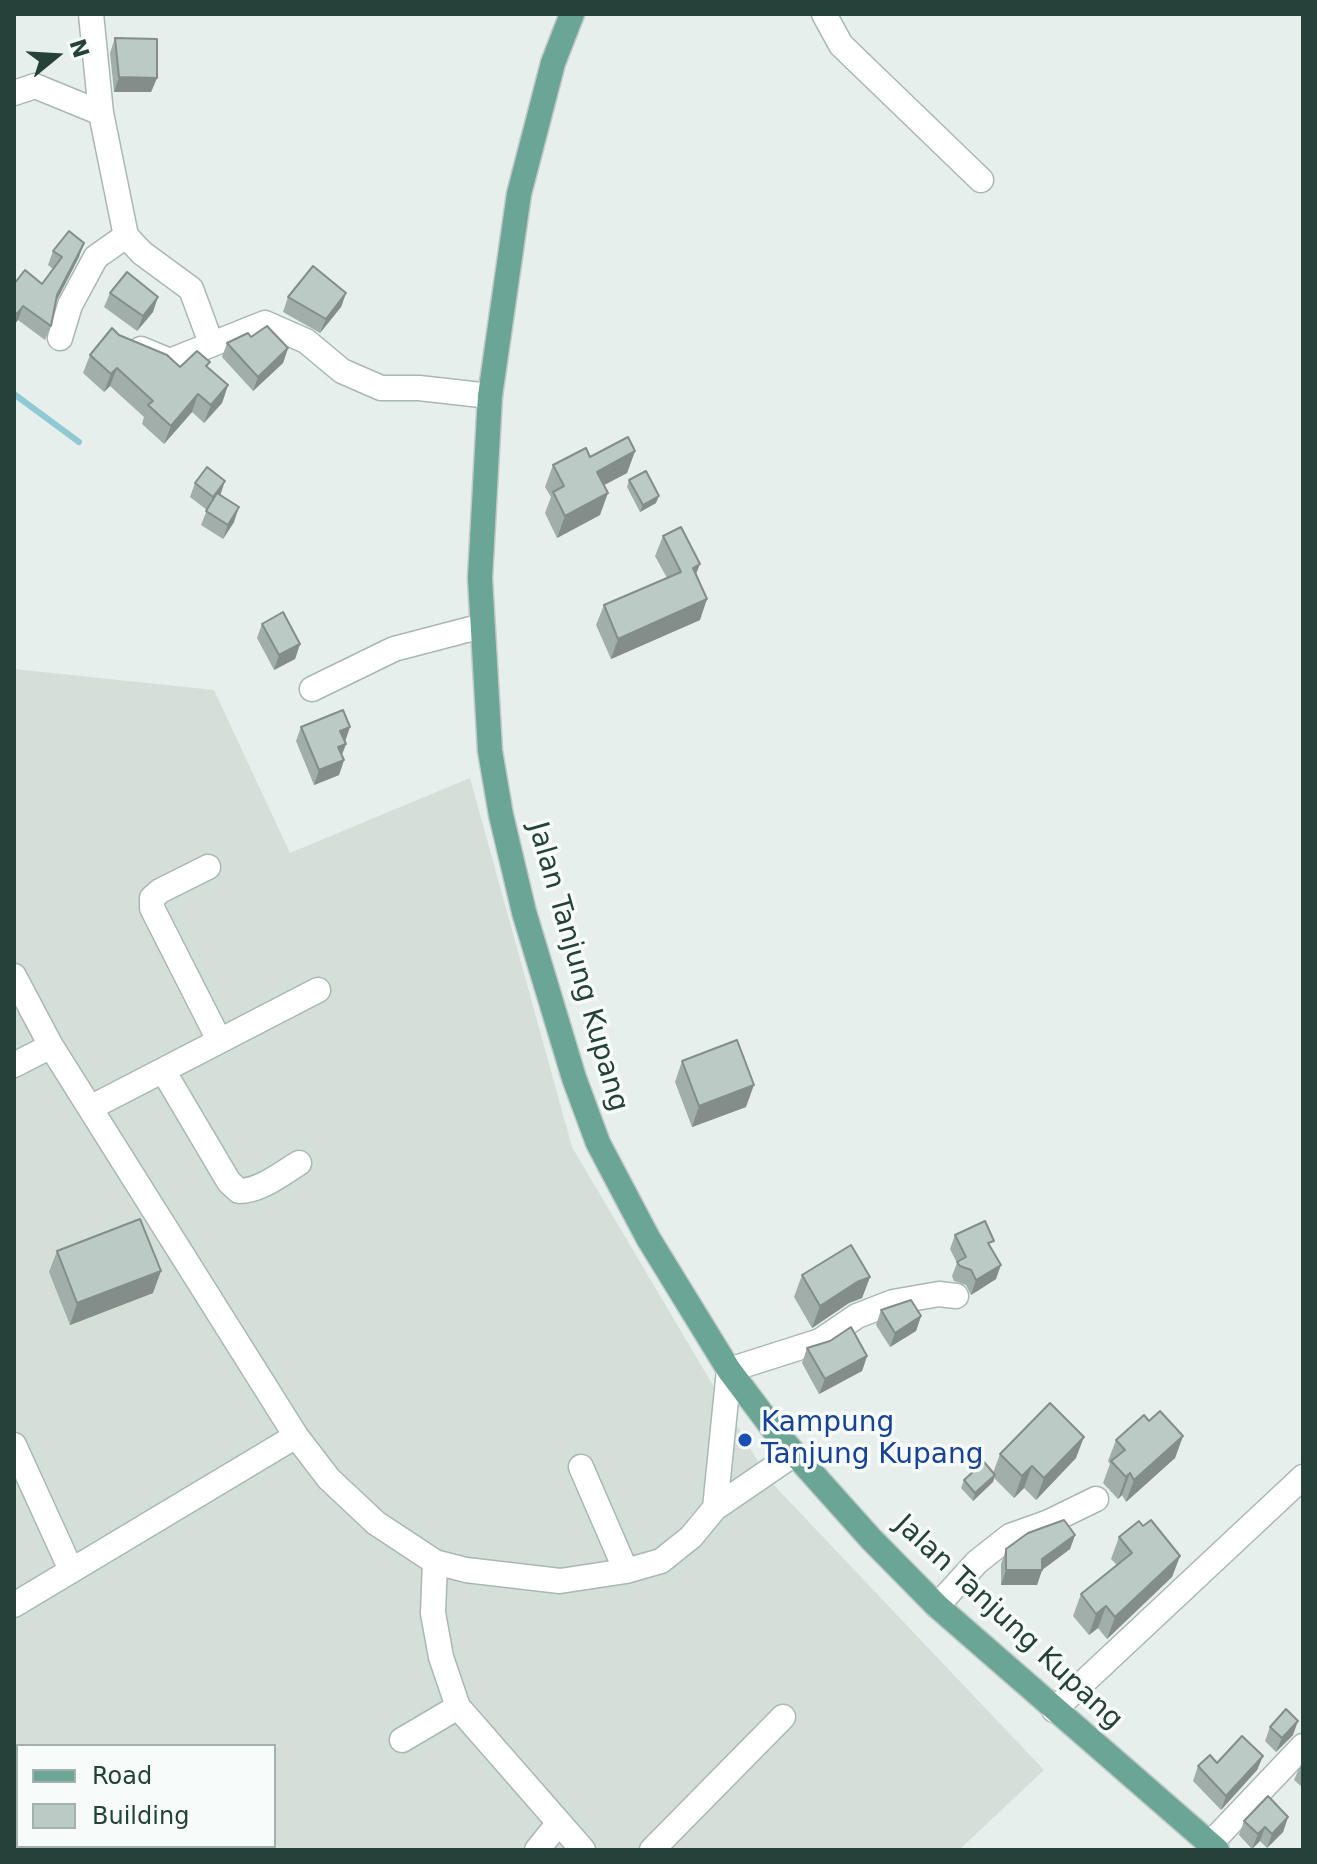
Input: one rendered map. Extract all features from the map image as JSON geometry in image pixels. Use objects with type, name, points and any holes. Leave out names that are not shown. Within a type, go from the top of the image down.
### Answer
[{"type":"main road","name":"Jalan Tanjung Kupang","points":[[572,14],[553,63],[519,194],[490,396],[480,578],[490,751],[501,815],[524,912],[574,1078],[598,1143],[648,1238],[729,1370],[794,1454],[937,1606],[1214,1847]]},
{"type":"street","points":[[91,14],[101,113],[126,236],[142,253],[191,289],[211,343]]},
{"type":"street","points":[[824,14],[841,45],[981,180]]},
{"type":"street","points":[[14,93],[35,86],[101,113]]},
{"type":"street","points":[[60,338],[70,305],[96,257],[126,236]]},
{"type":"street","points":[[118,339],[170,361],[265,323],[306,341],[342,371],[381,388],[419,388],[490,396]]},
{"type":"street","points":[[312,689],[394,649],[482,626]]},
{"type":"street","points":[[208,867],[160,891],[152,898],[152,908],[219,1040]]},
{"type":"street","points":[[14,976],[51,1046],[296,1436],[329,1479],[376,1523],[435,1562],[466,1570],[560,1581],[626,1571],[661,1561],[691,1537],[715,1508],[794,1454]]},
{"type":"street","points":[[90,1108],[318,990]]},
{"type":"street","points":[[14,1065],[51,1046]]},
{"type":"street","points":[[164,1072],[229,1182],[239,1191],[266,1183],[299,1163]]},
{"type":"street","points":[[715,1508],[729,1370],[820,1341],[857,1316],[893,1302],[939,1294],[956,1296]]},
{"type":"street","points":[[14,1605],[296,1436]]},
{"type":"street","points":[[14,1445],[71,1570]]},
{"type":"street","points":[[581,1467],[626,1571]]},
{"type":"street","points":[[1054,1710],[1303,1477]]},
{"type":"street","points":[[937,1606],[977,1562],[1010,1536],[1049,1522],[1096,1499]]},
{"type":"street","points":[[435,1562],[433,1613],[441,1657],[458,1707],[583,1850]]},
{"type":"street","points":[[402,1740],[458,1707]]},
{"type":"street","points":[[652,1850],[783,1717]]},
{"type":"street","points":[[1214,1847],[1303,1746]]},
{"type":"street","points":[[537,1850],[558,1824]]},
{"type":"shaded area","points":[[14,669],[214,690],[290,853],[470,778],[572,1147],[769,1480],[1044,1770],[959,1850],[14,1850]]},
{"type":"building","points":[[115,38],[157,39],[157,78],[119,77]]},
{"type":"building","points":[[69,231],[84,243],[57,295],[51,326],[23,306],[17,314],[14,311],[14,284],[25,270],[42,284],[62,257],[53,251]]},
{"type":"building","points":[[313,266],[346,293],[326,319],[288,297]]},
{"type":"building","points":[[127,272],[158,297],[143,316],[110,293]]},
{"type":"building","points":[[267,326],[288,348],[258,377],[227,343],[248,333],[251,337]]},
{"type":"building","points":[[112,328],[119,335],[167,355],[180,367],[197,351],[210,362],[206,366],[228,385],[211,405],[198,394],[171,426],[148,405],[153,401],[117,368],[111,374],[90,355]]},
{"type":"building","points":[[628,437],[635,451],[597,472],[608,493],[565,516],[553,492],[564,486],[553,465],[586,448],[590,457]]},
{"type":"building","points":[[207,467],[225,481],[213,497],[195,483]]},
{"type":"building","points":[[646,471],[659,496],[643,505],[629,480]]},
{"type":"building","points":[[217,493],[239,507],[228,525],[206,511]]},
{"type":"building","points":[[681,527],[700,564],[693,568],[707,599],[618,639],[604,605],[681,572],[663,536]]},
{"type":"building","points":[[283,612],[300,644],[279,655],[262,624]]},
{"type":"building","points":[[343,710],[350,727],[340,731],[346,744],[338,747],[344,760],[319,770],[301,727]]},
{"type":"building","points":[[737,1040],[754,1085],[699,1106],[682,1061]]},
{"type":"building","points":[[140,1219],[161,1271],[77,1303],[57,1251]]},
{"type":"building","points":[[985,1221],[994,1241],[988,1243],[1001,1265],[976,1280],[971,1270],[957,1262],[966,1257],[955,1235]]},
{"type":"building","points":[[851,1245],[870,1277],[820,1306],[802,1275]]},
{"type":"building","points":[[911,1300],[921,1316],[895,1333],[881,1310]]},
{"type":"building","points":[[851,1327],[867,1356],[825,1379],[807,1348],[830,1341]]},
{"type":"building","points":[[1050,1403],[1084,1437],[1044,1478],[1032,1466],[1022,1476],[1000,1454]]},
{"type":"building","points":[[1160,1411],[1183,1436],[1134,1480],[1130,1473],[1126,1477],[1111,1461],[1125,1450],[1116,1440],[1144,1415],[1149,1421]]},
{"type":"building","points":[[984,1462],[995,1475],[975,1493],[964,1480]]},
{"type":"building","points":[[1064,1520],[1075,1535],[1042,1559],[1042,1570],[1006,1570],[1006,1549],[1028,1533]]},
{"type":"building","points":[[1151,1520],[1180,1556],[1115,1617],[1106,1606],[1096,1614],[1081,1594],[1132,1553],[1119,1537],[1139,1521],[1143,1526]]},
{"type":"building","points":[[1286,1709],[1298,1721],[1282,1738],[1270,1727]]},
{"type":"building","points":[[1242,1736],[1263,1756],[1226,1796],[1198,1766],[1210,1755],[1217,1763]]},
{"type":"building","points":[[1268,1796],[1288,1817],[1272,1834],[1265,1827],[1258,1834],[1244,1821]]},
{"type":"waterway","points":[[14,394],[79,442]]},
{"type":"place","name":"Kampung Tanjung Kupang","points":[[745,1440]]}]
